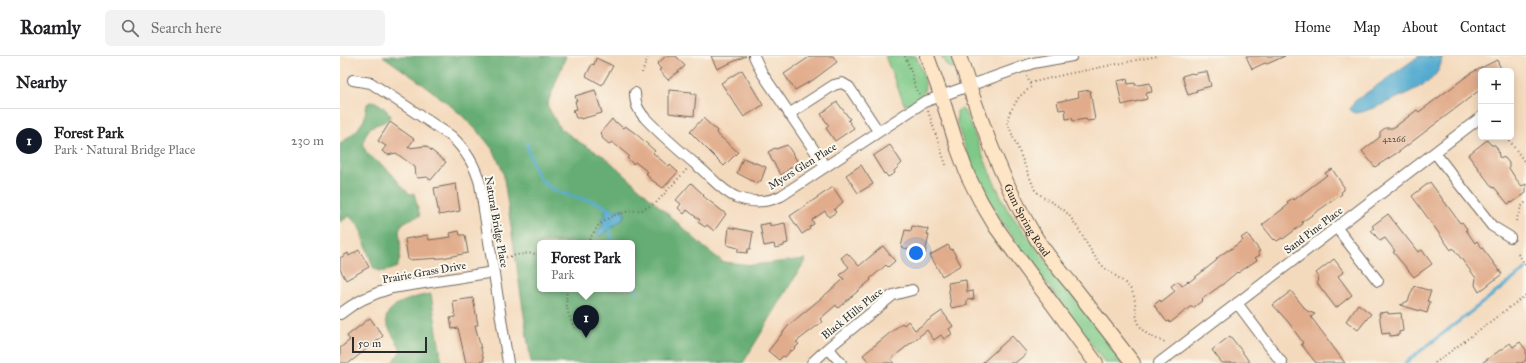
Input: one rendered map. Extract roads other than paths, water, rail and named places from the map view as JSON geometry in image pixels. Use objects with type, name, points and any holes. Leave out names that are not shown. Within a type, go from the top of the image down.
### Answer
[{"type":"main road","points":[[927,56],[958,149],[968,176],[980,200],[1008,244],[1096,363]]},
{"type":"main road","name":"Gum Spring Road","points":[[959,56],[1004,178],[1033,234],[1133,363]]},
{"type":"street","points":[[754,56],[762,73],[825,166]]},
{"type":"street","name":"Myers Glen Place","points":[[635,93],[637,109],[650,124],[719,185],[735,196],[753,202],[772,200],[781,196],[924,102],[1033,64],[1072,56]]},
{"type":"street","name":"Natural Bridge Place","points":[[353,80],[372,82],[452,136],[470,158],[477,172],[508,363]]},
{"type":"street","points":[[790,114],[834,84],[842,83],[849,87],[878,131]]},
{"type":"street","name":"Sand Pine Place","points":[[1159,363],[1478,119]]},
{"type":"street","points":[[1435,153],[1492,226],[1510,237]]},
{"type":"street","points":[[1336,227],[1378,281]]},
{"type":"street","name":"Prairie Grass Drive","points":[[340,314],[362,298],[392,288],[494,272]]},
{"type":"street","name":"Black Hills Place","points":[[812,363],[892,295],[912,290]]},
{"type":"street","points":[[1237,303],[1282,363]]},
{"type":"street","points":[[828,348],[841,363]]},
{"type":"water","points":[[1419,56],[1442,57],[1438,70],[1429,81],[1406,94],[1372,109],[1357,113],[1350,109],[1355,101]]},
{"type":"water","points":[[609,206],[615,211],[623,208],[625,215],[621,221],[600,236],[597,233],[603,225],[601,219],[606,216],[604,212]]},
{"type":"waterway","points":[[527,143],[539,178],[546,184],[562,193],[600,204],[609,211]]},
{"type":"waterway","points":[[610,227],[612,240]]},
{"type":"waterway","points":[[1405,363],[1526,269]]},
{"type":"place","name":"Forest Park","points":[[586,338]]}]
